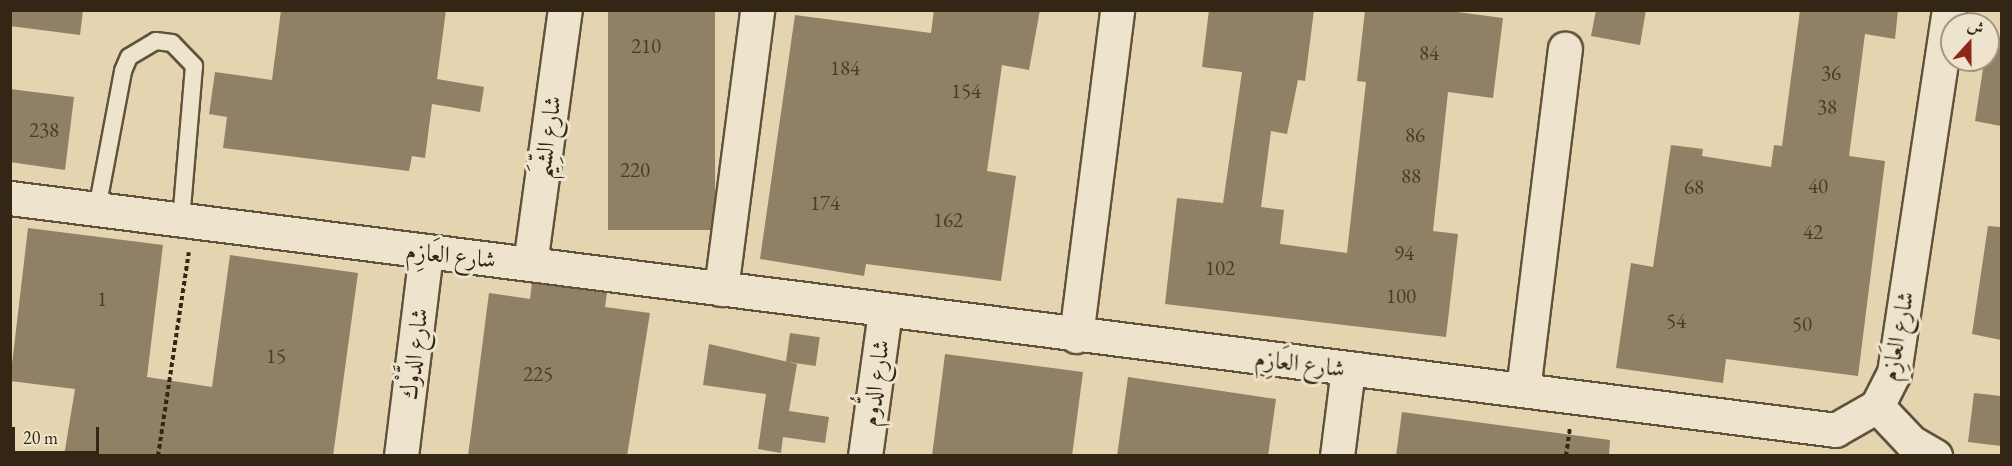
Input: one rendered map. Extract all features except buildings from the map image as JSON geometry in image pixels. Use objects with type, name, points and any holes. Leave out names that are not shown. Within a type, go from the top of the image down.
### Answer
[{"type":"street","name":"شارع الشِّيَم","points":[[530,264],[565,10]]},
{"type":"street","points":[[721,290],[757,10]]},
{"type":"street","points":[[1076,336],[1117,10]]},
{"type":"street","name":"شارع العَازِم","points":[[10,198],[187,223],[530,264],[1076,336],[1523,390],[1818,431],[1850,425],[1876,406],[1894,373],[1948,10]]},
{"type":"street","points":[[1523,390],[1565,49]]},
{"type":"street","name":"شارع الدَّوْك","points":[[401,456],[426,252]]},
{"type":"street","name":"شارع الدُّوم","points":[[865,456],[885,311]]},
{"type":"street","points":[[1337,456],[1348,369]]},
{"type":"street","points":[[1876,406],[1905,436],[1935,456]]},
{"type":"lane","points":[[97,209],[129,57],[141,46],[164,42],[185,52],[196,81],[187,223]]},
{"type":"path","points":[[158,456],[187,223]]}]
